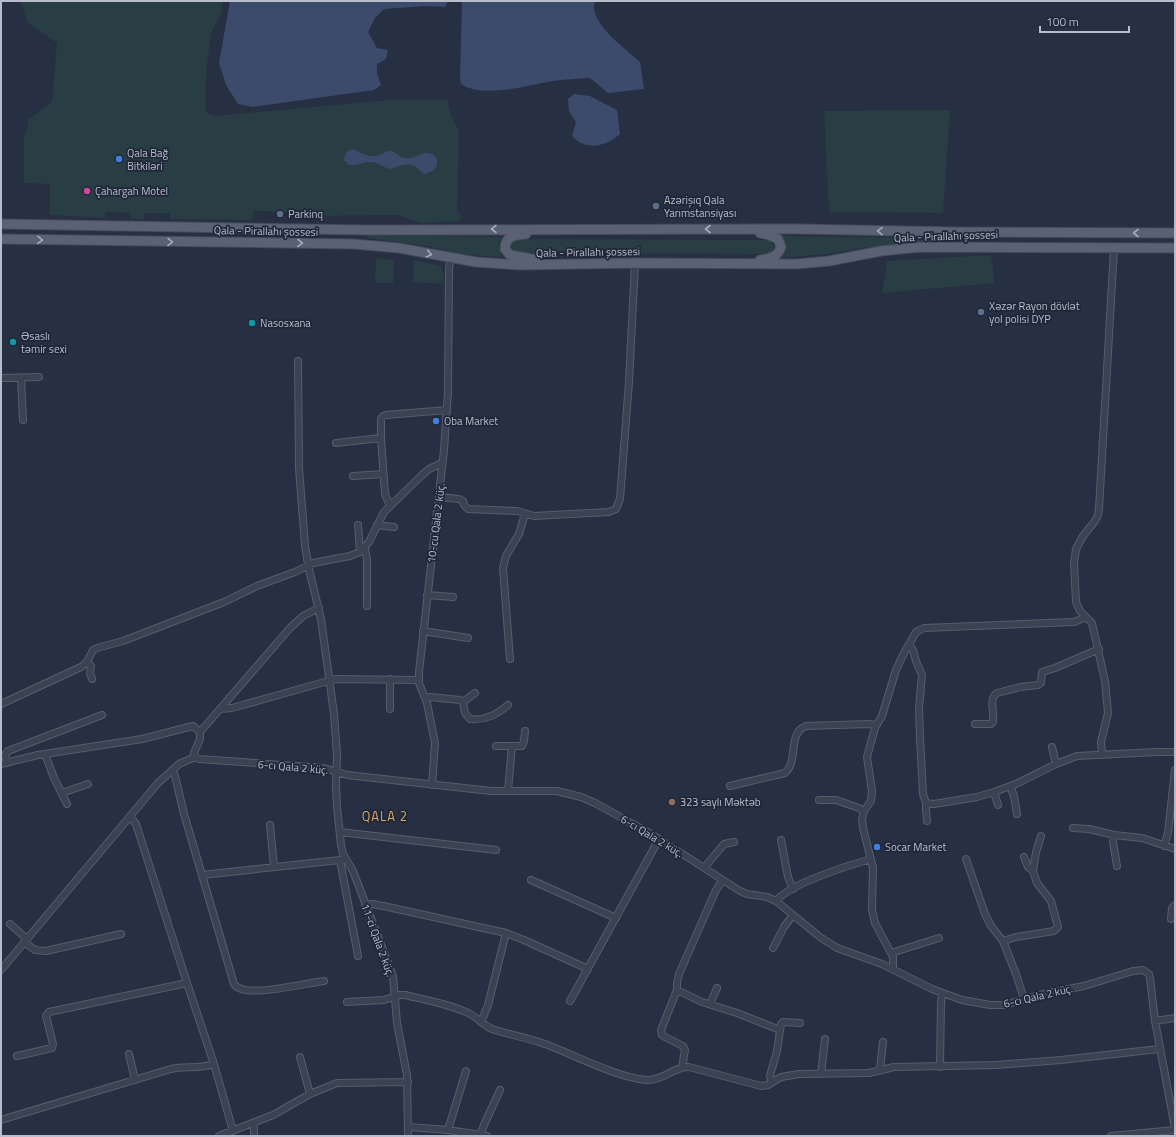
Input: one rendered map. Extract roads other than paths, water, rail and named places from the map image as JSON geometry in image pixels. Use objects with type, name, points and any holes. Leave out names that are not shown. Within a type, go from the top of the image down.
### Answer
[{"type":"main road","name":"Qala - Pirallahı şossesi","points":[[1,224],[367,230],[730,229],[1175,233]]},
{"type":"main road","points":[[569,264],[510,255],[505,249],[505,244],[511,236],[573,229]]},
{"type":"main road","points":[[725,264],[768,259],[777,255],[781,247],[778,239],[773,236],[730,229]]},
{"type":"main road","name":"Qala - Pirallahı şossesi","points":[[1,239],[354,244],[392,247],[491,264],[813,263],[882,251],[920,247],[1175,248]]},
{"type":"street","points":[[1102,755],[1101,742],[1107,718],[1108,706],[1105,681],[1092,623],[1080,611],[1076,602],[1075,555],[1079,542],[1095,521],[1099,509],[1114,248]]},
{"type":"street","name":"10-cu Qala 2 küç.","points":[[432,785],[436,743],[426,698],[419,680],[447,410],[450,258]]},
{"type":"street","points":[[439,497],[459,499],[463,501],[464,505],[468,509],[517,511],[526,514],[540,515],[609,512],[616,509],[620,499],[629,386],[635,263]]},
{"type":"street","name":"11-ci Qala 2 küç.","points":[[298,361],[298,468],[308,565],[319,608],[330,680],[336,734],[337,807],[343,859],[353,871],[391,970],[394,985],[397,1023],[408,1082],[408,1136]]},
{"type":"street","points":[[1,378],[39,377]]},
{"type":"street","points":[[21,378],[23,420]]},
{"type":"street","points":[[390,506],[385,494],[381,438],[381,424],[383,416],[447,410]]},
{"type":"street","points":[[336,443],[381,438]]},
{"type":"street","points":[[1,704],[82,667],[87,662],[90,654],[97,648],[123,641],[217,605],[308,565],[350,556],[362,550],[369,542],[384,512],[429,469],[442,463]]},
{"type":"street","points":[[353,476],[384,474]]},
{"type":"street","points":[[510,659],[503,568],[506,556],[517,540],[526,514]]},
{"type":"street","points":[[358,525],[362,550],[367,559],[367,606]]},
{"type":"street","points":[[377,525],[394,528]]},
{"type":"street","points":[[427,595],[453,597]]},
{"type":"street","points":[[200,732],[296,622],[303,616],[319,608]]},
{"type":"street","points":[[893,969],[894,961],[891,953],[878,931],[873,918],[873,872],[871,859],[862,828],[862,816],[871,801],[872,791],[867,757],[869,747],[876,726],[882,716],[896,670],[908,644],[916,632],[922,628],[1074,622],[1086,617]]},
{"type":"street","points":[[424,631],[468,638]]},
{"type":"street","points":[[908,644],[913,650],[922,675],[919,708],[920,738],[923,794],[926,803],[927,821]]},
{"type":"street","points":[[975,724],[991,724],[993,722],[992,699],[994,694],[1020,687],[1038,685],[1041,683],[1042,672],[1099,649]]},
{"type":"street","points":[[87,662],[91,666],[90,673],[92,679]]},
{"type":"street","points":[[390,679],[390,709]]},
{"type":"street","points":[[220,709],[232,708],[330,680],[419,680]]},
{"type":"street","points":[[463,702],[475,693]]},
{"type":"street","points":[[426,698],[434,697],[460,700],[463,702]]},
{"type":"street","points":[[463,702],[467,717],[474,720],[494,715],[508,705]]},
{"type":"street","points":[[1,970],[158,783],[180,764],[195,757],[194,753],[201,736],[200,732],[195,727],[190,726],[142,739],[45,754],[4,764],[5,755],[8,751],[102,716]]},
{"type":"street","points":[[730,786],[785,773],[789,768],[797,733],[803,727],[868,724],[876,726]]},
{"type":"street","points":[[496,746],[522,746],[524,744],[525,731]]},
{"type":"street","points":[[508,791],[512,746]]},
{"type":"street","points":[[1052,747],[1056,764]]},
{"type":"street","points":[[926,803],[934,804],[977,797],[994,792],[1023,781],[1056,764],[1077,756],[1175,752]]},
{"type":"street","points":[[45,754],[67,804]]},
{"type":"street","name":"6-cı Qala 2 küç.","points":[[195,757],[205,760],[324,768],[347,775],[432,785],[491,791],[551,791],[577,796],[594,803],[659,839],[722,881],[743,893],[766,897],[776,901],[820,937],[837,948],[893,969],[942,994],[969,1002],[997,1005],[1009,1004],[1043,994],[1084,986],[1133,971],[1143,970],[1149,974],[1150,978],[1159,1048],[1173,1107],[1175,1129]]},
{"type":"street","points":[[172,770],[177,781],[184,814],[234,984],[246,990],[264,990],[324,981]]},
{"type":"street","points":[[1164,846],[1168,833],[1175,770]]},
{"type":"street","points":[[62,794],[88,784]]},
{"type":"street","points":[[1010,786],[1014,796],[1017,814]]},
{"type":"street","points":[[994,792],[998,805]]},
{"type":"street","points":[[819,800],[836,800],[864,811]]},
{"type":"street","points":[[130,816],[136,824],[186,983],[214,1064],[233,1131]]},
{"type":"street","points":[[270,825],[274,867]]},
{"type":"street","points":[[1073,828],[1089,829],[1114,835],[1142,838],[1175,849]]},
{"type":"street","points":[[340,832],[496,850]]},
{"type":"street","points":[[1114,835],[1113,842],[1117,866]]},
{"type":"street","points":[[1003,941],[1054,930],[1058,927],[1051,901],[1037,882],[1033,871],[1036,852],[1041,836]]},
{"type":"street","points":[[570,1001],[659,839]]},
{"type":"street","points":[[780,840],[788,877],[793,888]]},
{"type":"street","points":[[704,868],[724,844],[734,842]]},
{"type":"street","points":[[1024,857],[1028,868],[1033,871]]},
{"type":"street","points":[[202,875],[343,859],[358,956]]},
{"type":"street","points":[[776,901],[782,894],[793,888],[844,866],[871,859]]},
{"type":"street","points":[[966,859],[988,920],[1003,941],[1024,999]]},
{"type":"street","points":[[531,880],[616,918]]},
{"type":"street","points":[[682,1067],[685,1050],[683,1046],[665,1037],[661,1033],[661,1030],[677,990],[679,974],[716,890],[722,881]]},
{"type":"street","points":[[365,905],[373,904],[506,933],[588,969]]},
{"type":"street","points":[[1171,919],[1172,908],[1173,905],[1175,905]]},
{"type":"street","points":[[773,948],[784,927],[793,915]]},
{"type":"street","points":[[10,924],[35,950],[46,951],[121,934]]},
{"type":"street","points":[[481,1022],[488,1005],[506,933]]},
{"type":"street","points":[[891,953],[939,938]]},
{"type":"street","points":[[17,1056],[52,1048],[53,1044],[46,1016],[49,1012],[186,983]]},
{"type":"street","points":[[710,1004],[717,988]]},
{"type":"street","points":[[677,990],[702,1002],[737,1013],[780,1030]]},
{"type":"street","points":[[940,1067],[942,994]]},
{"type":"street","points":[[347,1002],[384,1000],[405,995],[451,1007],[470,1014],[491,1028],[545,1044],[612,1071],[640,1079],[650,1080],[663,1077],[682,1067],[692,1067],[761,1086],[768,1085],[781,1077],[792,1075],[869,1073],[880,1069],[894,1067],[996,1065],[1061,1060],[1159,1048]]},
{"type":"street","points":[[1155,1021],[1175,1018]]},
{"type":"street","points":[[772,1082],[770,1077],[777,1051],[781,1024],[783,1022],[800,1023]]},
{"type":"street","points":[[821,1074],[826,1039]]},
{"type":"street","points":[[880,1069],[883,1042]]},
{"type":"street","points":[[129,1054],[135,1080]]},
{"type":"street","points":[[300,1057],[310,1094]]},
{"type":"street","points":[[1,1120],[178,1067],[205,1067],[214,1064]]},
{"type":"street","points":[[448,1130],[466,1071]]},
{"type":"street","points":[[219,1136],[284,1110],[310,1094],[332,1084],[344,1082],[408,1082]]},
{"type":"street","points":[[409,1127],[448,1130],[484,1136],[484,1125],[500,1090]]},
{"type":"street","points":[[254,1123],[254,1136]]},
{"type":"street","points":[[1111,1136],[1175,1129]]},
{"type":"water","points":[[230,1],[448,1],[445,7],[425,6],[384,9],[375,18],[368,32],[377,48],[388,50],[386,59],[377,64],[377,74],[381,85],[374,90],[253,107],[238,104],[226,85],[219,63]]},
{"type":"water","points":[[462,1],[595,1],[594,9],[602,26],[618,43],[640,62],[644,89],[608,93],[590,78],[558,80],[519,88],[493,91],[470,88],[461,84]]},
{"type":"water","points":[[574,94],[590,96],[617,110],[620,134],[608,142],[596,146],[583,144],[577,141],[572,136],[576,122],[569,111],[568,99]]},
{"type":"water","points":[[353,149],[366,155],[373,156],[391,151],[404,158],[428,153],[433,154],[436,157],[437,164],[433,170],[424,174],[413,165],[409,164],[390,169],[372,162],[349,165],[344,160],[344,157],[349,150]]},
{"type":"place","name":"Qala Bağ Bitkiləri","points":[[119,159]]},
{"type":"place","name":"Çahargah Motel","points":[[87,191]]},
{"type":"place","name":"Azərişıq Qala Yarımstansiyası","points":[[656,206]]},
{"type":"place","name":"Parkinq","points":[[280,214]]},
{"type":"place","name":"Xəzər Rayon dövlət yol polisi DYP","points":[[981,312]]},
{"type":"place","name":"Nasosxana","points":[[252,323]]},
{"type":"place","name":"Əsaslı təmir sexi","points":[[13,342]]},
{"type":"place","name":"Oba Market","points":[[436,421]]},
{"type":"place","name":"323 saylı Məktəb","points":[[672,802]]},
{"type":"place","name":"Socar Market","points":[[877,847]]},
{"type":"district","name":"QALA 2","points":[[385,816]]}]
